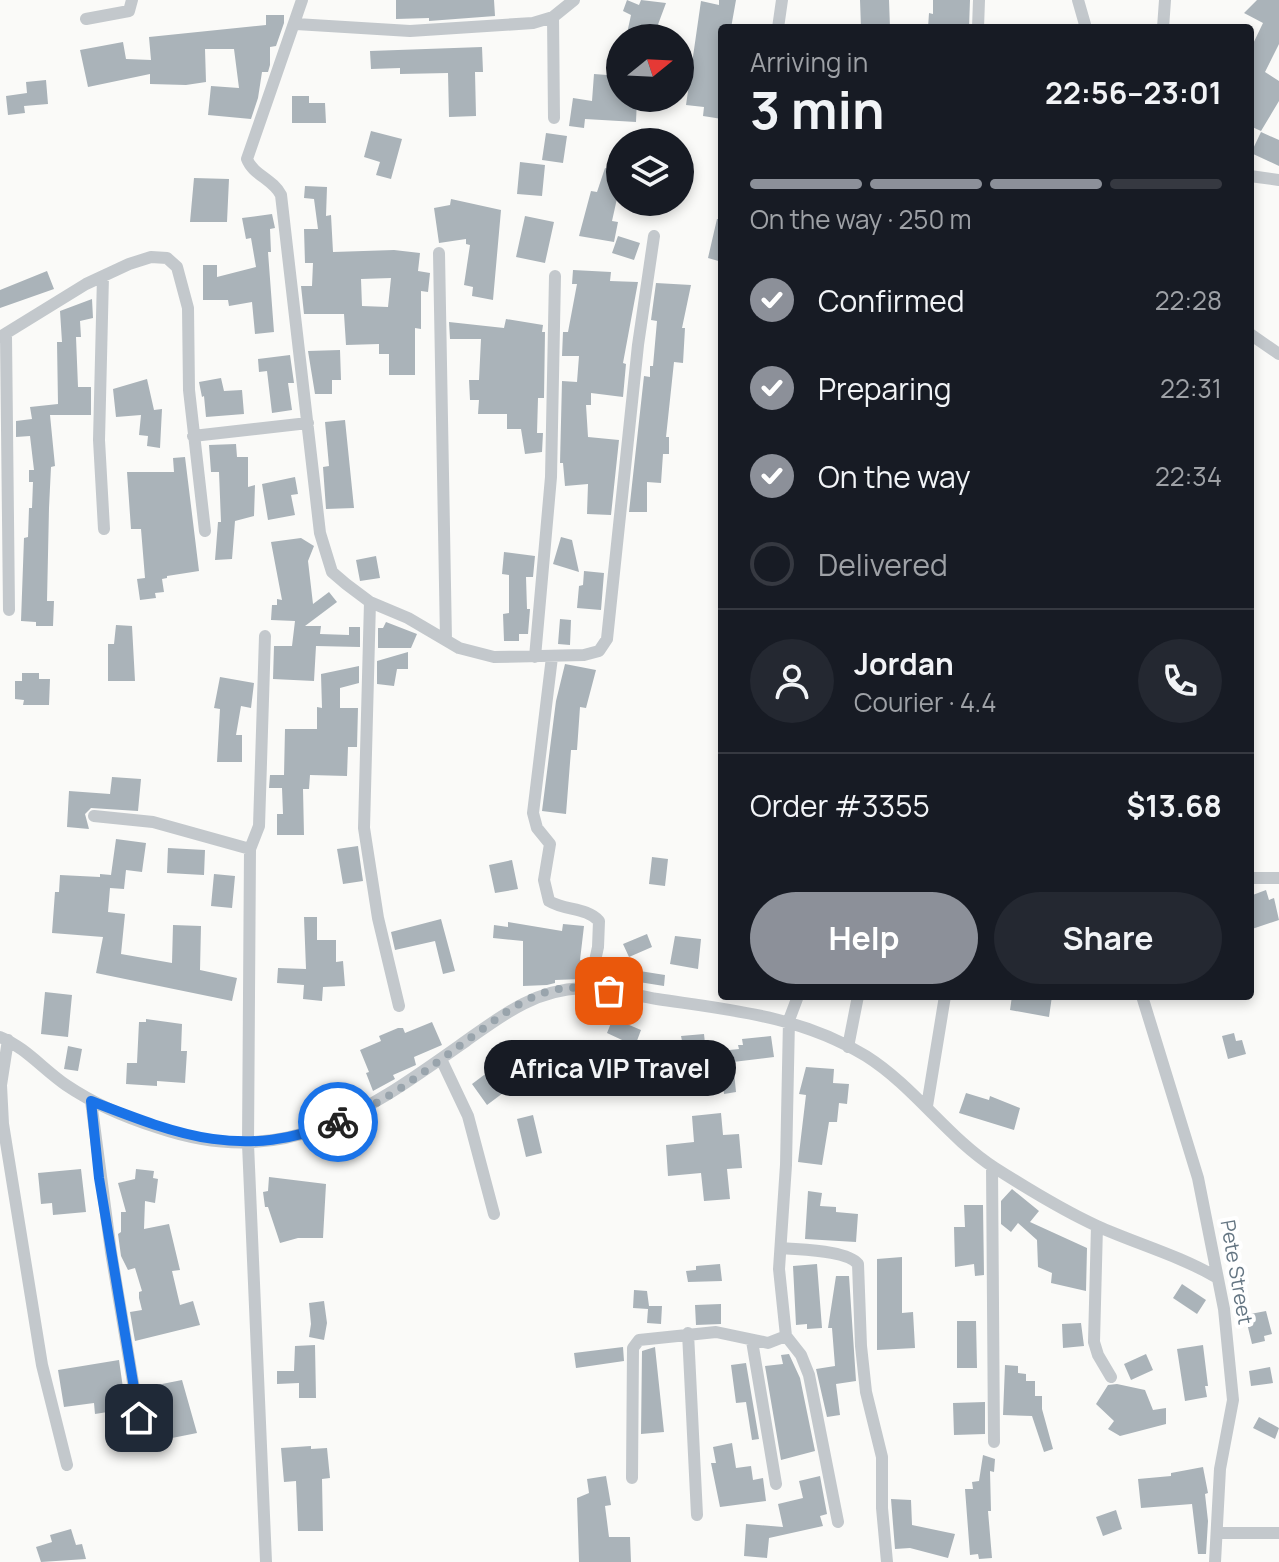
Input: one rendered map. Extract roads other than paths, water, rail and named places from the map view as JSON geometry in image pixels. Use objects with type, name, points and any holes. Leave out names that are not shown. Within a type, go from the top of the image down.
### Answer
[{"type":"street","points":[[86,19],[123,14],[129,11],[132,0]]},
{"type":"street","points":[[302,0],[247,159],[253,170],[281,195],[320,533],[332,572],[370,602],[470,653],[494,657],[552,657],[599,651],[607,639],[638,345],[654,236]]},
{"type":"street","points":[[296,24],[410,31],[533,23],[553,17],[574,0]]},
{"type":"street","points":[[779,24],[782,0]]},
{"type":"street","points":[[978,24],[979,0]]},
{"type":"street","points":[[1078,0],[1085,24]]},
{"type":"street","points":[[1163,24],[1165,0]]},
{"type":"street","points":[[553,17],[554,118]]},
{"type":"street","points":[[1254,177],[1279,180]]},
{"type":"street","points":[[439,253],[446,640]]},
{"type":"street","points":[[9,610],[3,337],[86,284],[151,257],[167,258],[177,267],[188,308],[193,436],[205,531]]},
{"type":"street","points":[[103,276],[99,440],[104,529]]},
{"type":"street","points":[[535,657],[551,477],[555,276]]},
{"type":"street","points":[[1254,337],[1279,354]]},
{"type":"street","points":[[193,436],[308,423]]},
{"type":"street","points":[[370,602],[364,828],[378,918],[399,1006]]},
{"type":"street","points":[[265,636],[259,826],[250,849],[248,1144],[266,1562]]},
{"type":"street","points":[[552,657],[533,813],[537,828],[550,844],[544,880],[549,901],[584,911],[599,921],[598,947],[589,988]]},
{"type":"street","points":[[94,816],[153,822],[250,849]]},
{"type":"street","points":[[1254,878],[1279,878]]},
{"type":"street","points":[[4,1038],[91,1101],[161,1129],[248,1144],[298,1135],[352,1116],[390,1095],[524,1001],[554,990],[589,988],[789,1020],[866,1056],[927,1106],[962,1142],[992,1166],[1097,1226],[1153,1246],[1216,1277]]},
{"type":"street","points":[[796,1000],[789,1020],[779,1282],[786,1336],[801,1355],[809,1375],[838,1522]]},
{"type":"street","points":[[848,1047],[857,1000]]},
{"type":"street","points":[[927,1106],[944,1000]]},
{"type":"street","name":"Pete Street","points":[[1143,1000],[1198,1178],[1224,1309],[1233,1400],[1220,1469],[1219,1533],[1215,1562]]},
{"type":"street","points":[[4,1038],[1,1085],[3,1124],[42,1365],[67,1465]]},
{"type":"street","points":[[441,1059],[468,1116],[494,1214]]},
{"type":"street","points":[[91,1101],[106,1224],[139,1418]]},
{"type":"street","points":[[992,1166],[994,1442]]},
{"type":"street","points":[[1097,1226],[1094,1342],[1111,1377]]},
{"type":"street","points":[[782,1248],[845,1256],[855,1259],[858,1264],[866,1392],[882,1457],[887,1562]]},
{"type":"street","points":[[632,1478],[633,1348],[639,1340],[688,1333],[727,1332],[768,1343],[786,1336]]},
{"type":"street","points":[[688,1333],[697,1515]]},
{"type":"street","points":[[752,1341],[776,1484]]},
{"type":"street","points":[[1219,1533],[1279,1533]]},
{"type":"place","name":"Africa VIP Travel","points":[[609,991]]}]
